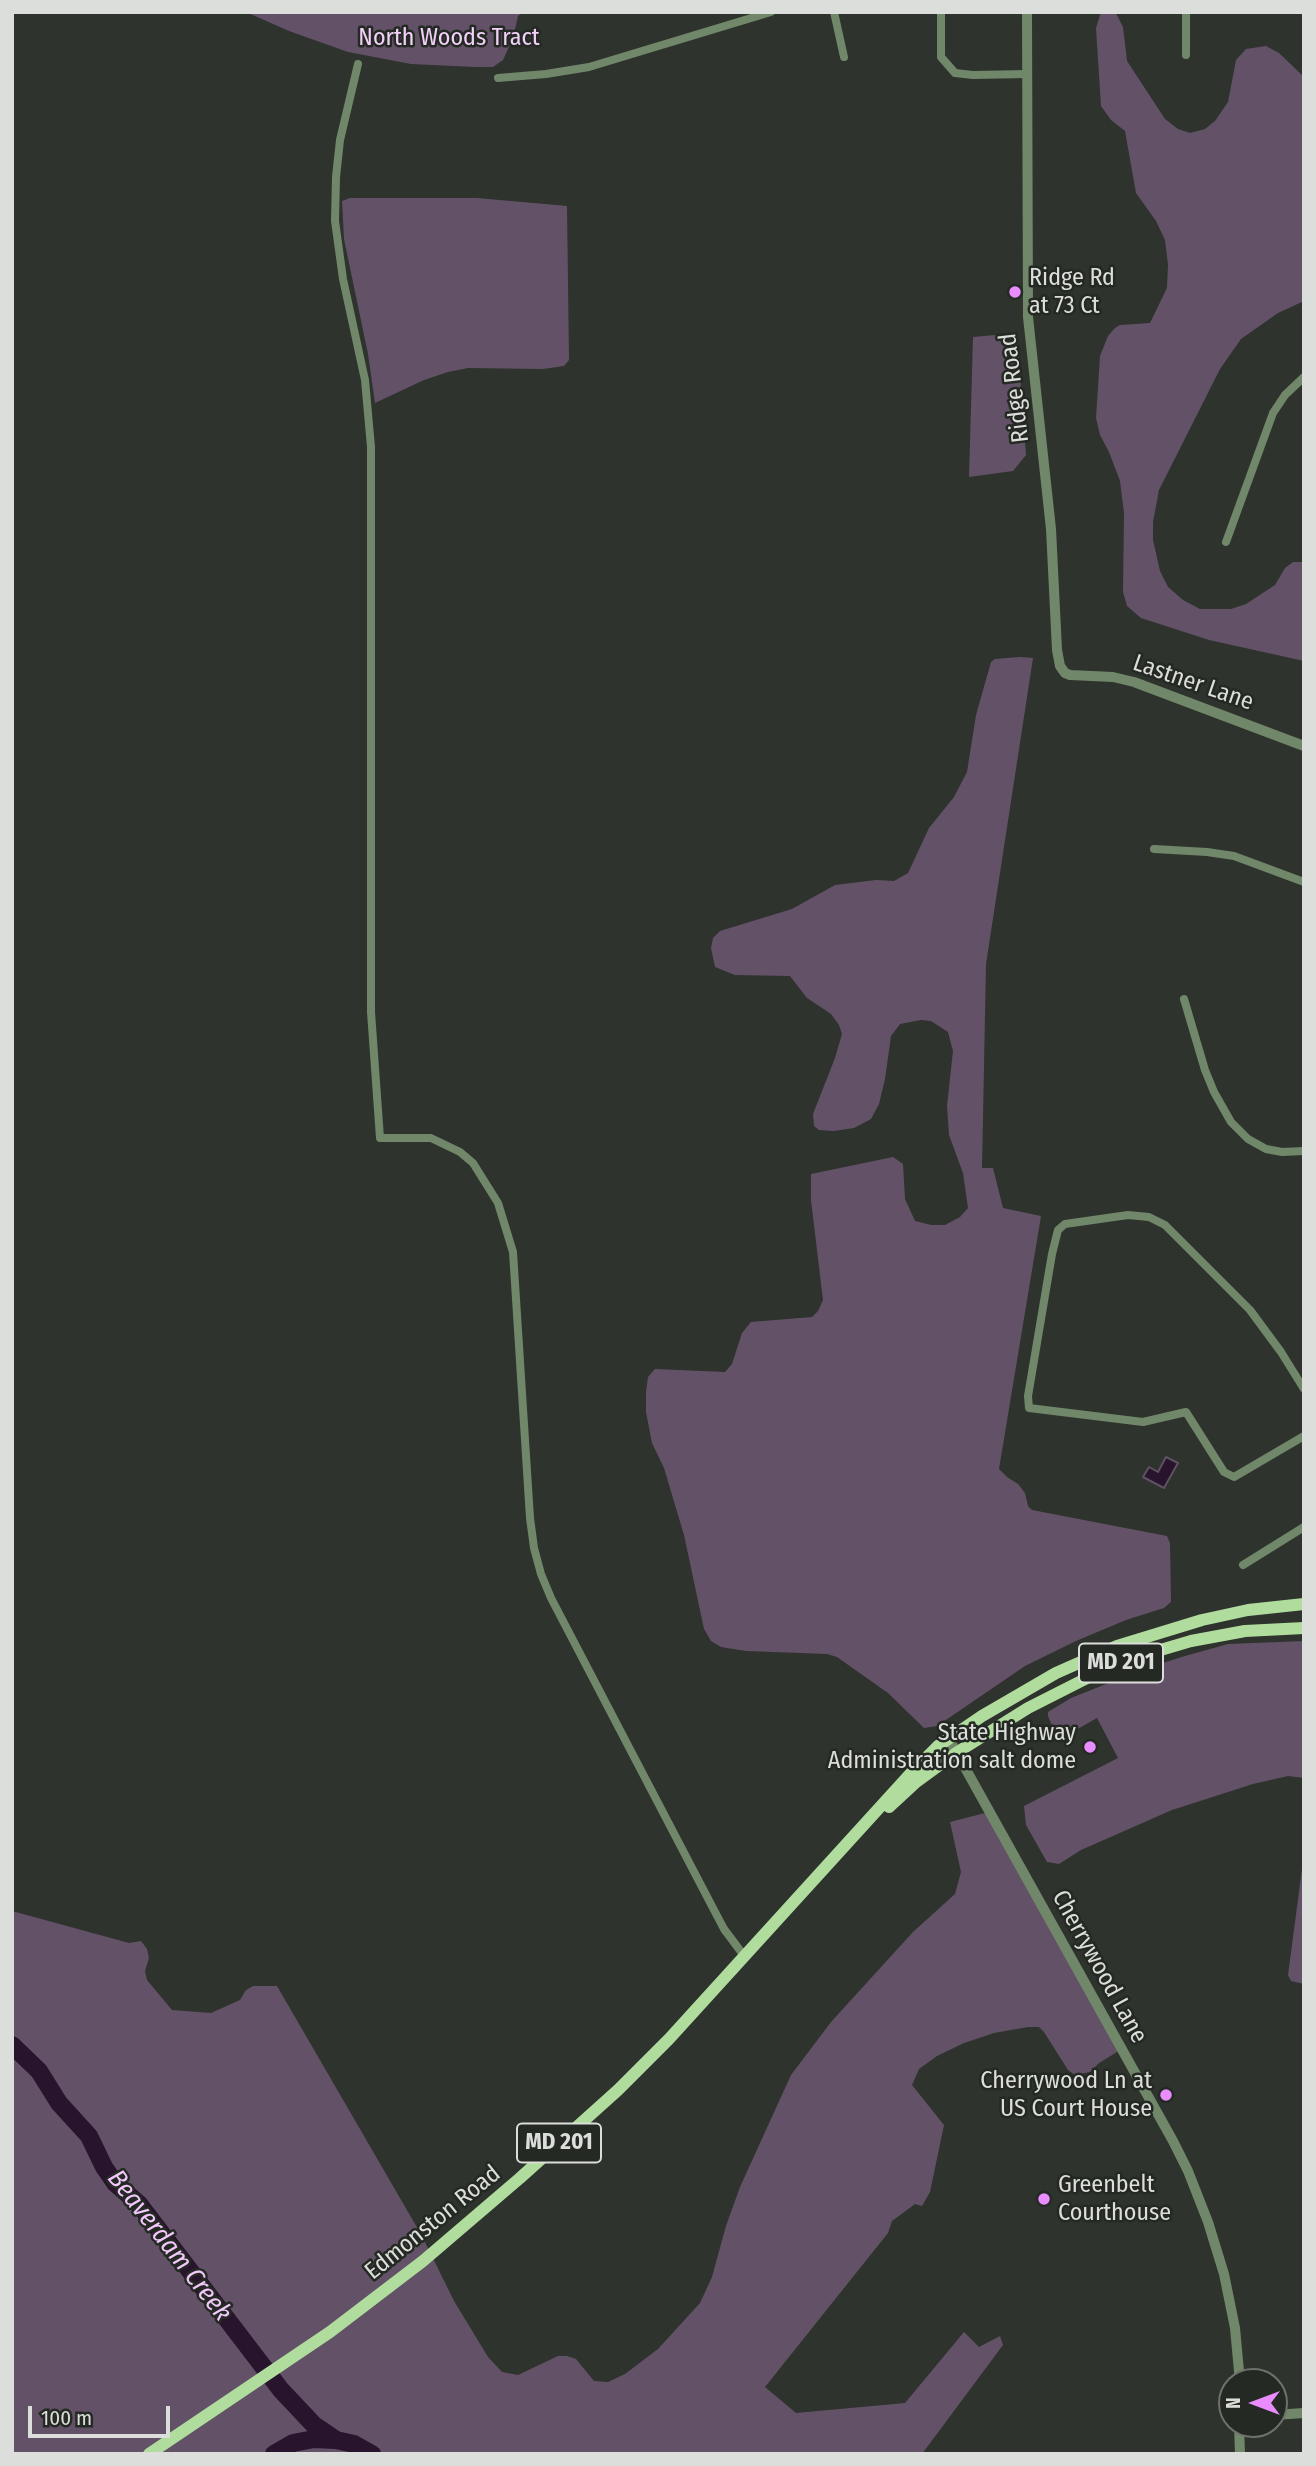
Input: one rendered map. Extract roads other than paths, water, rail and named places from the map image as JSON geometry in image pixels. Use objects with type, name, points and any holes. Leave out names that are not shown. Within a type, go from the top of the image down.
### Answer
[{"type":"main road","name":"MD 201","points":[[949,1739],[1018,1694],[1056,1673],[1116,1646],[1202,1620],[1248,1610],[1304,1605]]},
{"type":"main road","name":"MD 201","points":[[957,1753],[1028,1708],[1097,1673],[1147,1654],[1223,1634],[1304,1628]]},
{"type":"main road","name":"Edmonston Road","points":[[149,2454],[330,2332],[423,2261],[520,2178],[618,2090],[745,1957],[911,1773],[949,1739]]},
{"type":"main road","name":"Edmonston Road","points":[[800,1896],[915,1783],[957,1753]]},
{"type":"street","points":[[498,78],[559,73],[604,64],[771,12]]},
{"type":"street","points":[[834,12],[844,57]]},
{"type":"street","points":[[941,12],[941,57],[955,73],[1027,74]]},
{"type":"street","name":"Ridge Road","points":[[1027,12],[1028,317],[1051,529],[1057,650],[1060,666],[1065,673]]},
{"type":"street","points":[[1186,12],[1186,55]]},
{"type":"street","points":[[358,64],[340,140],[335,221],[343,279],[365,380],[371,447],[371,1012],[380,1138],[432,1138],[460,1153],[473,1163],[498,1203],[513,1252],[530,1518],[541,1574],[724,1929],[745,1957]]},
{"type":"street","points":[[1226,542],[1273,414],[1285,395],[1304,377]]},
{"type":"street","name":"Lastner Lane","points":[[1065,673],[1113,677],[1134,682],[1304,746]]},
{"type":"street","points":[[1154,849],[1234,856],[1304,882]]},
{"type":"street","points":[[1184,999],[1205,1070],[1218,1101],[1231,1122],[1248,1139],[1266,1149],[1304,1152]]},
{"type":"street","points":[[1304,1389],[1251,1310],[1165,1225],[1149,1217],[1128,1216],[1065,1224],[1058,1230],[1028,1396],[1029,1408],[1143,1422],[1186,1412],[1224,1472],[1234,1477],[1304,1436]]},
{"type":"street","points":[[1243,1564],[1304,1527]]},
{"type":"street","name":"Cherrywood Lane","points":[[949,1739],[1188,2171],[1224,2274],[1235,2328],[1239,2368]]},
{"type":"waterway","name":"Beaverdam Creek","points":[[12,2045],[39,2071],[59,2103],[89,2136],[115,2183],[139,2204],[281,2390],[314,2425],[336,2440]]},
{"type":"waterway","points":[[274,2454],[293,2443],[314,2439],[354,2444],[372,2454]]},
{"type":"place","name":"Ridge Rd at 73 Ct","points":[[1015,292]]},
{"type":"place","name":"State Highway Administration salt dome","points":[[1090,1747]]},
{"type":"place","name":"Cherrywood Ln at US Court House","points":[[1166,2095]]},
{"type":"place","name":"Greenbelt Courthouse","points":[[1044,2199]]},
{"type":"park label","name":"North Woods Tract","points":[[449,38]]}]
